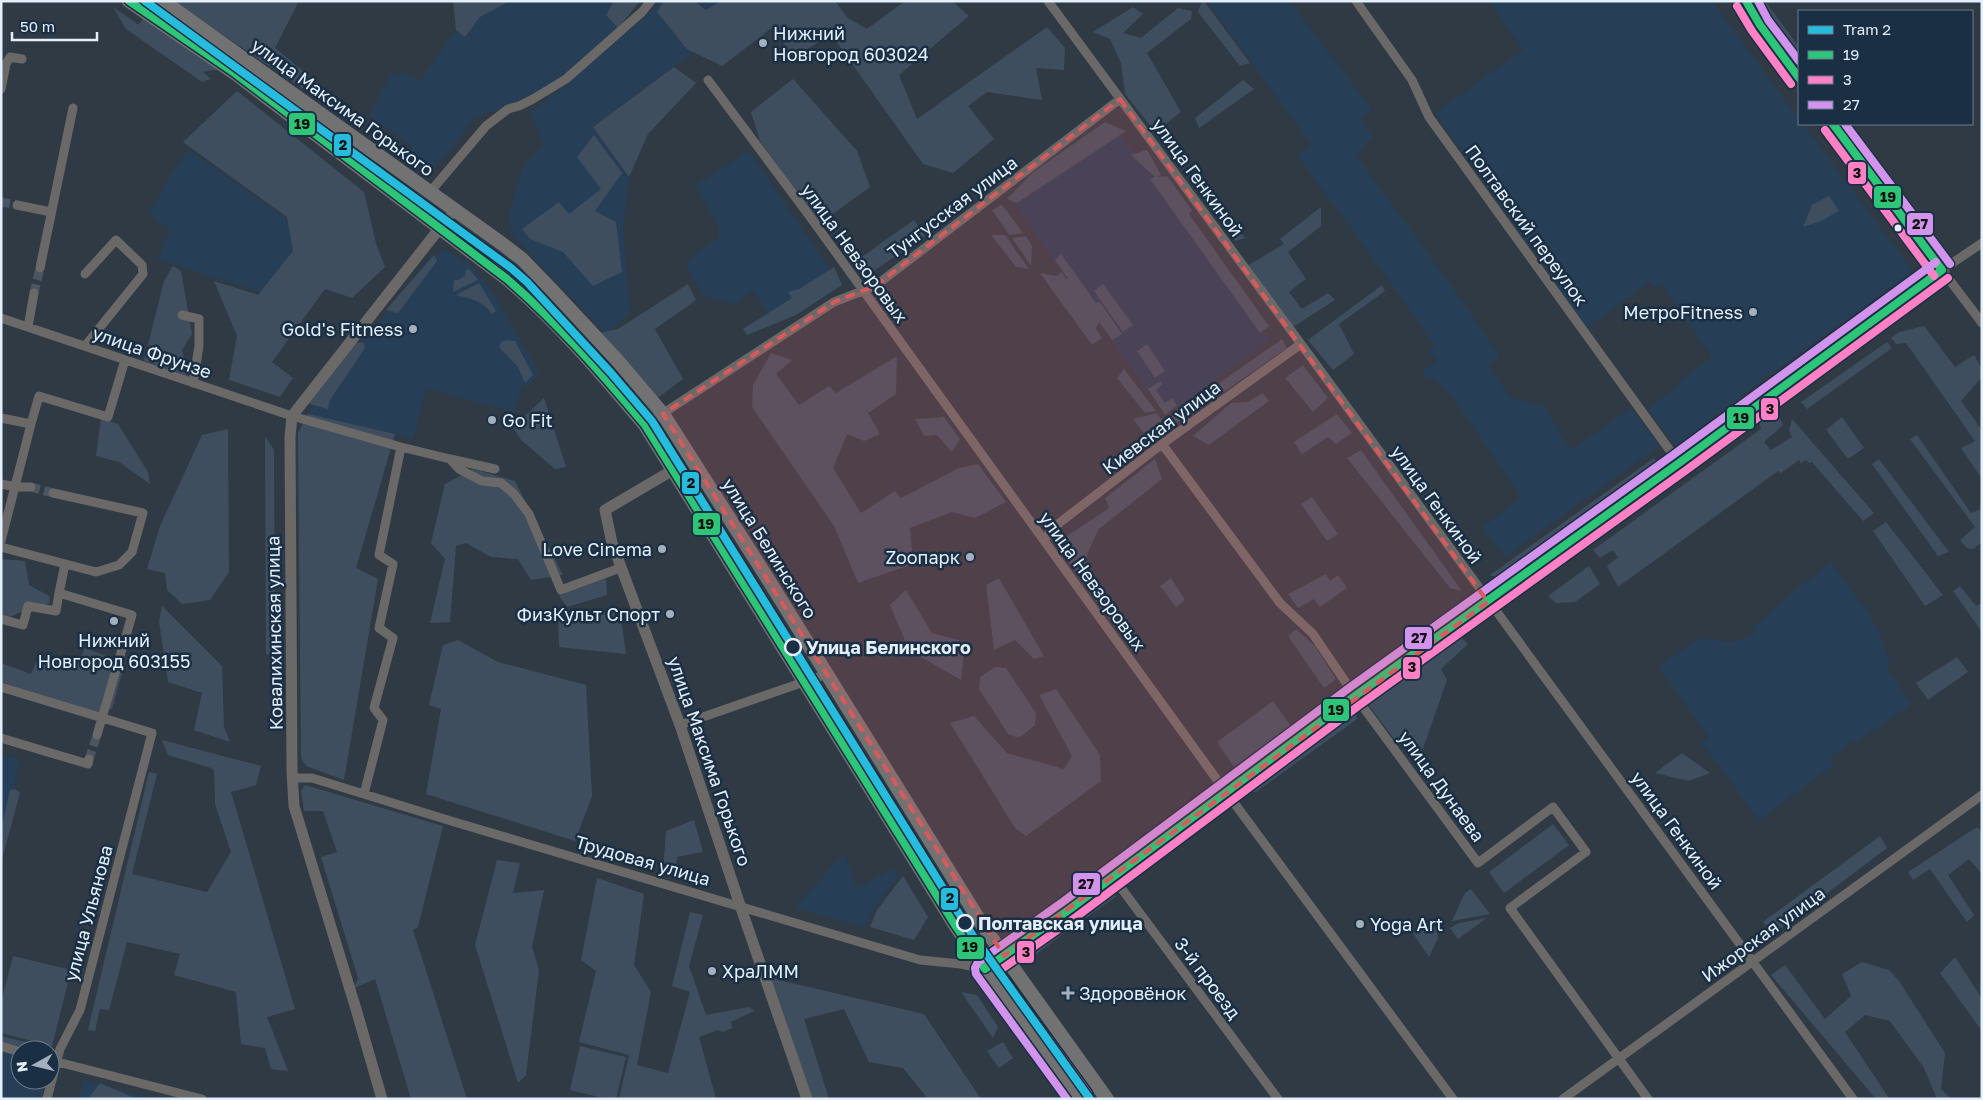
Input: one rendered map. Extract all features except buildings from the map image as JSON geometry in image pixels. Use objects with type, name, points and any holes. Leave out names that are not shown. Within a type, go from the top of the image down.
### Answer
[{"type":"main road","name":"улица Максима Горького","points":[[129,1],[236,74],[486,263],[536,304],[606,378],[645,425]]},
{"type":"main road","name":"улица Максима Горького","points":[[163,1],[501,243]]},
{"type":"main road","name":"улица Белинского","points":[[501,243],[522,259],[552,290],[617,360],[663,414],[1004,956],[1107,1099]]},
{"type":"main road","points":[[645,425],[985,969],[1080,1099]]},
{"type":"street","points":[[430,192],[486,126],[508,109],[520,106],[566,79],[642,12],[651,1]]},
{"type":"street","name":"улица Генкиной","points":[[1048,1],[1853,1099]]},
{"type":"street","name":"Полтавский переулок","points":[[1356,1],[1412,80],[1429,117],[1679,463]]},
{"type":"street","points":[[1746,1],[1760,25],[1798,77]]},
{"type":"street","points":[[1,89],[6,64],[10,57],[22,60]]},
{"type":"street","name":"улица Невзоровых","points":[[708,80],[1226,793],[1454,1099]]},
{"type":"street","name":"Тунгусская улица","points":[[645,425],[834,302],[875,286],[1120,98]]},
{"type":"street","points":[[40,268],[73,108]]},
{"type":"street","points":[[1834,125],[1982,323]]},
{"type":"street","points":[[17,205],[51,212]]},
{"type":"street","points":[[292,416],[454,210]]},
{"type":"street","points":[[85,346],[143,274],[142,265],[116,240],[86,274]]},
{"type":"street","points":[[985,969],[1355,696],[1488,602],[1942,270],[1982,243]]},
{"type":"street","points":[[28,327],[34,293]]},
{"type":"street","points":[[182,315],[199,319],[199,346],[193,383]]},
{"type":"street","name":"улица Фрунзе","points":[[1,318],[292,416],[402,447],[495,469]]},
{"type":"street","name":"Киевская улица","points":[[1044,540],[1054,527],[1162,444],[1301,344]]},
{"type":"street","points":[[1,541],[16,487],[30,424],[39,396],[108,416],[125,360]]},
{"type":"street","name":"Ковалихинская улица","points":[[292,416],[290,437],[292,778],[294,806],[382,1099]]},
{"type":"street","points":[[1,418],[30,424]]},
{"type":"street","name":"улица Дунаева","points":[[1162,444],[1280,603],[1313,634],[1355,696],[1478,863],[1553,807],[1586,852],[1510,908],[1648,1099]]},
{"type":"street","points":[[364,794],[383,720],[374,708],[393,638],[379,628],[393,564],[379,555],[402,447]]},
{"type":"street","points":[[450,459],[459,469],[482,481],[501,483],[514,494],[529,514],[560,590],[620,568]]},
{"type":"street","name":"улица Максима Горького","points":[[673,470],[605,510],[620,568],[680,725],[807,1099]]},
{"type":"street","points":[[1,484],[31,487]]},
{"type":"street","points":[[1,547],[96,572],[119,565],[132,552],[143,513],[53,493]]},
{"type":"street","points":[[1,619],[23,625],[28,606],[56,611],[66,564]]},
{"type":"street","points":[[59,592],[132,615],[97,735]]},
{"type":"street","points":[[680,725],[827,674]]},
{"type":"street","points":[[1,687],[102,718]]},
{"type":"street","name":"улица Ульянова","points":[[60,1049],[80,1010],[152,733],[102,718]]},
{"type":"street","points":[[1,738],[88,764],[89,759]]},
{"type":"street","name":"Трудовая улица","points":[[292,778],[312,778],[712,897],[741,908],[920,960],[961,964],[985,969]]},
{"type":"street","name":"Ижорская улица","points":[[1563,1099],[1982,795]]},
{"type":"street","name":"3-й проезд","points":[[1112,877],[1278,1099]]},
{"type":"street","points":[[60,1063],[202,1099]]},
{"type":"highlighted area","points":[[1120,99],[1488,602],[1004,956],[663,414],[834,302],[875,286]]},
{"type":"shaded area","points":[[173,1],[299,1],[275,48],[341,102],[334,110]]},
{"type":"shaded area","points":[[453,1],[510,1],[480,17],[465,37],[456,30]]},
{"type":"shaded area","points":[[510,1],[614,1],[606,15],[618,28],[558,81],[527,99],[474,118],[443,160],[440,158],[434,167],[409,150],[412,146],[369,116],[390,75],[404,73],[420,81],[456,30],[465,37],[480,17]]},
{"type":"shaded area","points":[[614,1],[640,1],[618,28],[606,15]]},
{"type":"shaded area","points":[[659,1],[748,1],[697,52],[684,59],[593,127],[629,177],[623,229],[630,313],[606,334],[519,242],[510,227],[509,213],[522,169],[544,143],[530,112],[551,97],[646,16]]},
{"type":"shaded area","points":[[664,1],[694,1],[706,10],[721,1],[835,1],[848,18],[867,29],[905,1],[952,1],[969,16],[899,75],[917,119],[1047,27],[1065,48],[1064,70],[1036,68],[1042,100],[987,92],[968,106],[994,139],[953,173],[923,164],[831,34],[793,58],[773,27],[722,66],[687,49],[657,12]]},
{"type":"shaded area","points":[[1202,1],[1204,1],[1250,63],[1240,66],[1198,12]]},
{"type":"shaded area","points":[[1207,1],[1289,1],[1372,109],[1363,118],[1362,123],[1373,136],[1356,155],[1458,295],[1500,357],[1488,365],[1511,398],[1544,406],[1571,450],[1631,408],[1659,446],[1505,557],[1483,527],[1522,497],[1448,391],[1438,384],[1433,377],[1429,380],[1422,371],[1437,361],[1430,351],[1435,347],[1387,277],[1297,155],[1311,144]]},
{"type":"shaded area","points":[[1489,1],[1712,1],[1798,118],[1798,125],[1804,125],[1913,271],[1754,386],[1676,446],[1648,409],[1679,384],[1679,381],[1712,357],[1662,284],[1656,287],[1649,282],[1587,328],[1564,297],[1533,247],[1530,247],[1435,113],[1523,50]]},
{"type":"shaded area","points":[[1755,1],[1765,1],[1798,46],[1798,60]]},
{"type":"shaded area","points":[[113,7],[139,25],[144,16],[220,69],[203,72],[211,79],[202,82],[126,29]]},
{"type":"shaded area","points":[[1133,7],[1143,14],[1123,33],[1141,38],[1178,8],[1192,11],[1191,19],[1147,53],[1181,112],[1155,132],[1125,94],[1121,63],[1110,39],[1093,32]]},
{"type":"shaded area","points":[[674,67],[696,83],[648,134],[629,177],[593,127]]},
{"type":"shaded area","points":[[793,79],[857,151],[870,187],[819,224],[760,141],[751,112]]},
{"type":"shaded area","points":[[1243,80],[1254,89],[1199,128],[1195,118]]},
{"type":"shaded area","points":[[237,91],[364,192],[376,243],[385,267],[352,298],[325,289],[272,362],[293,378],[280,397],[229,380],[237,336],[214,281],[258,295],[293,251],[287,217],[183,142]]},
{"type":"shaded area","points":[[1105,122],[1126,131],[1017,203],[1007,199],[1032,173]]},
{"type":"shaded area","points":[[1109,122],[1135,153],[1270,340],[1170,412],[1153,388],[1147,390],[1012,201]]},
{"type":"shaded area","points":[[594,135],[622,173],[595,211],[616,222],[622,272],[593,286],[563,252],[530,239],[522,229],[559,202],[569,214],[601,189],[577,157]]},
{"type":"shaded area","points":[[188,149],[282,216],[303,236],[266,294],[158,259],[170,230],[149,214],[167,181]]},
{"type":"shaded area","points":[[1147,150],[1161,175],[1157,177],[1167,176],[1192,210],[1189,214],[1269,326],[1260,333],[1150,179],[1155,177],[1131,155]]},
{"type":"shaded area","points":[[749,151],[838,282],[775,323],[753,291],[732,304],[704,296],[688,269],[686,261],[719,237],[718,225],[695,185]]},
{"type":"shaded area","points":[[1212,195],[1245,238],[1235,241],[1209,206]]},
{"type":"shaded area","points":[[1829,196],[1839,211],[1821,221],[1803,227],[1812,205]]},
{"type":"shaded area","points":[[1001,205],[1023,233],[1009,235],[992,210]]},
{"type":"shaded area","points":[[1321,207],[1321,226],[1288,252],[1306,279],[1289,292],[1302,309],[1328,293],[1335,300],[1293,327],[1247,266],[1284,244],[1280,239]]},
{"type":"shaded area","points":[[914,220],[925,236],[872,272],[856,261]]},
{"type":"shaded area","points":[[991,235],[1005,235],[1029,269],[1016,267]]},
{"type":"shaded area","points":[[1026,236],[1032,246],[1031,266],[1012,238]]},
{"type":"shaded area","points":[[446,250],[468,262],[494,294],[539,373],[528,387],[523,384],[514,413],[427,388],[413,438],[308,414],[430,257]]},
{"type":"shaded area","points":[[1061,254],[1096,303],[1099,301],[1122,334],[1112,340],[1099,322],[1096,329],[1102,338],[1092,345],[1040,273],[1056,276],[1062,272],[1066,279],[1068,279],[1055,260]]},
{"type":"shaded area","points":[[434,255],[437,261],[398,313],[386,310]]},
{"type":"shaded area","points":[[173,266],[181,271],[192,334],[182,350],[188,376],[144,361],[164,281]]},
{"type":"shaded area","points":[[834,267],[842,285],[796,315],[747,335],[743,329],[792,298],[788,292],[799,289]]},
{"type":"shaded area","points":[[469,269],[478,280],[453,292],[454,280],[465,276],[466,270]]},
{"type":"shaded area","points":[[479,283],[496,311],[492,314],[480,303],[456,295]]},
{"type":"shaded area","points":[[688,284],[696,300],[655,329],[683,379],[655,400],[599,333],[618,329]]},
{"type":"shaded area","points":[[1103,284],[1133,325],[1123,332],[1094,291]]},
{"type":"shaded area","points":[[1382,285],[1385,291],[1339,324],[1354,354],[1333,370],[1308,340]]},
{"type":"shaded area","points":[[1924,326],[1955,367],[1974,355],[1982,369],[1982,377],[1961,401],[1982,430],[1982,479],[1961,448],[1975,441],[1906,343],[1896,344],[1891,338],[1899,332]]},
{"type":"shaded area","points":[[1282,339],[1287,348],[1182,421],[1170,423],[1168,419]]},
{"type":"shaded area","points":[[507,340],[515,341],[533,375],[525,383],[518,367],[499,347],[501,342]]},
{"type":"shaded area","points":[[363,342],[365,348],[330,400],[328,409],[310,404],[310,396],[355,343]]},
{"type":"shaded area","points":[[1887,342],[1892,348],[1807,409],[1801,402]]},
{"type":"shaded area","points":[[1147,344],[1165,371],[1155,378],[1137,351]]},
{"type":"shaded area","points":[[771,353],[792,360],[776,374],[799,405],[829,386],[836,393],[897,356],[896,394],[868,413],[880,434],[864,441],[847,434],[833,468],[861,513],[895,491],[901,498],[959,468],[978,464],[1006,502],[975,518],[952,512],[910,528],[913,564],[858,583],[834,526],[752,407],[753,385]]},
{"type":"shaded area","points":[[1303,365],[1328,398],[1313,412],[1285,378]]},
{"type":"shaded area","points":[[1124,369],[1156,411],[1145,413],[1117,378]]},
{"type":"shaded area","points":[[1160,381],[1162,384],[1156,390],[1165,403],[1172,398],[1177,405],[1165,415],[1148,389]]},
{"type":"shaded area","points":[[1263,393],[1269,401],[1209,445],[1193,436],[1231,403],[1247,402]]},
{"type":"shaded area","points":[[544,398],[566,467],[555,469],[521,440],[513,427]]},
{"type":"shaded area","points":[[1776,410],[1783,425],[1764,442],[1771,450],[1792,437],[1789,430],[1792,419],[1874,513],[1863,521],[1812,462],[1810,463],[1806,460],[1801,463],[1799,460],[1781,473],[1778,471],[1618,587],[1607,566],[1618,557],[1613,550],[1600,558],[1593,550],[1761,429],[1759,421]]},
{"type":"shaded area","points":[[1157,413],[1162,420],[1144,433],[1133,419]]},
{"type":"shaded area","points":[[308,414],[395,434],[356,568],[378,579],[344,780],[306,766],[301,758],[298,433]]},
{"type":"shaded area","points":[[1337,414],[1352,433],[1336,444],[1328,437],[1302,454],[1294,442]]},
{"type":"shaded area","points":[[944,417],[960,439],[952,452],[937,435],[924,436],[915,419]]},
{"type":"shaded area","points":[[1842,417],[1864,448],[1848,459],[1826,430]]},
{"type":"shaded area","points":[[101,418],[118,424],[148,472],[150,484],[119,462],[96,456]]},
{"type":"shaded area","points":[[228,429],[229,572],[210,600],[182,604],[167,590],[165,573],[147,569],[160,526],[202,435]]},
{"type":"shaded area","points":[[1917,435],[1971,513],[1981,509],[1982,511],[1982,542],[1973,549],[1967,548],[1960,540],[1975,527],[1910,439]]},
{"type":"shaded area","points":[[265,436],[274,450],[275,656],[266,654]]},
{"type":"shaded area","points":[[1361,450],[1462,591],[1450,588],[1347,458]]},
{"type":"shaded area","points":[[1654,458],[1662,467],[1506,581],[1490,575]]},
{"type":"shaded area","points":[[1155,459],[1162,479],[1099,529],[1088,552],[1085,566],[1109,603],[1112,623],[1056,543],[1109,508],[1105,498]]},
{"type":"shaded area","points":[[1879,459],[1949,552],[1938,556],[1872,464]]},
{"type":"shaded area","points":[[473,469],[515,481],[563,575],[531,580],[518,559],[491,557],[466,543],[456,546],[450,622],[430,623],[445,559],[431,543],[445,484]]},
{"type":"shaded area","points":[[1312,497],[1338,534],[1327,541],[1301,504]]},
{"type":"shaded area","points":[[1886,522],[1943,595],[1925,606],[1873,531]]},
{"type":"shaded area","points":[[1,559],[25,561],[29,585],[49,596],[50,603],[18,613],[1,622]]},
{"type":"shaded area","points":[[1831,563],[1868,612],[1879,633],[1890,662],[1886,666],[1911,704],[1857,742],[1852,741],[1830,758],[1834,765],[1759,820],[1701,742],[1709,737],[1658,667],[1700,638],[1731,642],[1753,636],[1754,627],[1791,593]]},
{"type":"shaded area","points":[[1589,566],[1600,584],[1575,602],[1556,603],[1548,596]]},
{"type":"shaded area","points":[[1326,574],[1330,581],[1338,575],[1347,588],[1320,607],[1314,599],[1298,608],[1288,594]]},
{"type":"shaded area","points":[[606,578],[607,595],[567,607],[559,596]]},
{"type":"shaded area","points":[[999,578],[1044,656],[1034,659],[1015,640],[994,650],[986,585]]},
{"type":"shaded area","points":[[1171,578],[1185,600],[1176,607],[1160,586]]},
{"type":"shaded area","points":[[1960,586],[1976,606],[1982,603],[1982,632],[1953,591]]},
{"type":"shaded area","points":[[906,590],[932,633],[965,642],[961,680],[909,650],[890,605]]},
{"type":"shaded area","points":[[162,606],[222,666],[224,727],[230,742],[194,730],[202,693],[168,682],[159,621]]},
{"type":"shaded area","points":[[620,611],[626,654],[559,647],[558,616]]},
{"type":"shaded area","points":[[1296,629],[1315,646],[1336,679],[1324,688],[1288,636]]},
{"type":"shaded area","points":[[1462,638],[1468,644],[1441,669],[1447,680],[1420,757],[1397,743],[1368,704]]},
{"type":"shaded area","points":[[458,640],[498,662],[586,685],[592,796],[575,841],[426,794],[441,709],[429,705],[443,645]]},
{"type":"shaded area","points":[[85,648],[125,663],[112,709],[97,712],[1,682],[1,663],[31,674],[39,656],[76,667]]},
{"type":"shaded area","points":[[1957,657],[1968,672],[1928,700],[1916,683]]},
{"type":"shaded area","points":[[995,667],[1006,668],[1036,713],[1035,725],[1022,736],[1016,737],[1008,734],[979,689],[980,677]]},
{"type":"shaded area","points":[[1056,689],[1100,755],[1101,781],[1026,836],[1015,828],[950,723],[974,716],[1007,753],[1064,769],[1072,756],[1039,695]]},
{"type":"shaded area","points":[[1273,701],[1291,726],[1234,767],[1217,742]]},
{"type":"shaded area","points":[[1355,706],[1357,719],[1256,792],[1240,790]]},
{"type":"shaded area","points":[[162,740],[261,766],[256,785],[231,792],[295,1009],[267,1017],[288,1071],[271,1069],[265,1048],[241,1044],[236,992],[174,975],[180,954],[127,942],[109,1010],[100,1009],[95,1031],[88,1030],[149,772],[157,774],[132,874],[207,892],[231,852],[215,804],[214,769],[168,755]]},
{"type":"shaded area","points":[[1682,753],[1710,773],[1689,781],[1655,773]]},
{"type":"shaded area","points":[[1,755],[20,759],[1,844]]},
{"type":"shaded area","points":[[305,785],[443,826],[418,927],[413,930],[467,1099],[411,1099],[375,979],[354,988],[358,978],[321,857],[337,852],[323,811],[304,811],[301,791]]},
{"type":"shaded area","points":[[15,789],[20,793],[1,863],[1,829],[10,790]]},
{"type":"shaded area","points":[[694,820],[703,852],[677,857],[675,873],[663,873],[666,831]]},
{"type":"shaded area","points":[[1553,824],[1569,845],[1504,893],[1489,872]]},
{"type":"shaded area","points":[[1977,827],[1982,832],[1982,874],[1969,859],[1948,875],[1974,915],[1967,922],[1930,869],[1913,880],[1908,872]]},
{"type":"shaded area","points":[[1880,836],[1887,848],[1773,934],[1763,922]]},
{"type":"shaded area","points":[[844,853],[857,888],[893,868],[898,877],[874,908],[864,927],[795,908]]},
{"type":"shaded area","points":[[497,860],[520,863],[513,893],[544,890],[532,947],[539,970],[526,1075],[518,1083],[475,945]]},
{"type":"shaded area","points":[[903,876],[928,917],[914,940],[870,927],[877,910]]},
{"type":"shaded area","points":[[597,878],[644,894],[634,965],[651,992],[637,1065],[668,1073],[690,992],[672,986],[690,912],[703,915],[689,966],[706,1015],[749,1007],[754,1011],[731,1022],[732,1028],[723,1032],[718,1030],[699,1037],[716,1099],[619,1099],[629,1055],[579,1042],[596,971],[581,960]]},
{"type":"shaded area","points":[[1471,889],[1490,914],[1452,921],[1465,893]]},
{"type":"shaded area","points":[[1107,892],[1117,896],[1087,917],[1081,910]]},
{"type":"shaded area","points":[[1487,918],[1458,939],[1450,928],[1459,923]]},
{"type":"shaded area","points":[[1068,921],[1072,927],[1026,962],[1023,955]]},
{"type":"shaded area","points":[[1436,927],[1438,938],[1429,957],[1412,932],[1418,929]]},
{"type":"shaded area","points":[[13,956],[71,970],[54,1040],[28,1040],[1,1033],[1,1002]]},
{"type":"shaded area","points":[[1955,957],[1982,999],[1982,1031],[1940,973]]},
{"type":"shaded area","points":[[1862,962],[1889,970],[1899,981],[1945,1053],[1941,1089],[1951,1099],[1937,1099],[1924,1068],[1890,1021],[1865,1015],[1845,1032],[1889,1098],[1876,1099],[1771,975],[1785,965],[1825,1019],[1851,996],[1842,974]]},
{"type":"shaded area","points":[[770,978],[924,1014],[981,1099],[928,1099],[903,1068],[869,1062],[844,1009],[804,1019],[829,1099],[812,1099]]},
{"type":"shaded area","points":[[961,992],[977,995],[998,1027],[993,1038]]},
{"type":"shaded area","points":[[1,1036],[17,1040],[10,1040],[10,1045],[1,1043]]},
{"type":"shaded area","points":[[1003,1042],[1013,1058],[999,1068],[987,1051]]},
{"type":"shaded area","points":[[580,1046],[626,1057],[616,1099],[607,1099],[570,1090]]},
{"type":"shaded area","points":[[1,1050],[10,1052],[10,1090],[44,1090],[42,1099],[1,1099]]},
{"type":"shaded area","points":[[83,1080],[93,1082],[151,1099],[78,1099]]},
{"type":"shaded area","points":[[100,1083],[137,1099],[88,1099]]},
{"type":"tunnel","points":[[1,202],[17,205]]},
{"type":"tunnel","points":[[34,293],[40,268]]},
{"type":"tunnel","points":[[31,487],[53,493]]},
{"type":"tunnel","points":[[89,759],[97,735]]},
{"type":"tram line","name":"2","points":[[145,1],[511,268],[527,282],[611,373],[652,421],[971,933],[1090,1099]]},
{"type":"transit line","name":"19","points":[[129,1],[236,74],[507,279],[544,313],[596,368],[645,425],[955,925],[985,969],[1070,909],[1355,696],[1679,463],[1942,270]]},
{"type":"transit line","name":"19","points":[[1746,1],[1760,25],[1798,77]]},
{"type":"transit line","name":"27","points":[[1758,1],[1768,20],[1798,60]]},
{"type":"transit line","name":"3","points":[[1737,6],[1752,31],[1791,84]]},
{"type":"transit line","name":"19","points":[[1834,125],[1942,270]]},
{"type":"transit line","name":"27","points":[[1846,125],[1950,264]]},
{"type":"transit line","name":"3","points":[[1825,130],[1934,276]]},
{"type":"transit line","name":"27","points":[[1067,1099],[976,974],[975,968],[978,962],[1064,901],[1349,688],[1673,455],[1936,262]]},
{"type":"transit line","name":"3","points":[[1088,1093],[999,971],[1076,917],[1361,704],[1685,471],[1948,278]]},
{"type":"place","name":"Нижний Новгород 603024","points":[[763,43]]},
{"type":"place","name":"МетроFitness","points":[[1753,312]]},
{"type":"place","name":"Gold's Fitness","points":[[413,329]]},
{"type":"place","name":"Go Fit","points":[[492,420]]},
{"type":"place","name":"Love Cinema","points":[[662,549]]},
{"type":"place","name":"Zooпарк","points":[[970,557]]},
{"type":"place","name":"ФизКульт Спорт","points":[[670,614]]},
{"type":"place","name":"Нижний Новгород 603155","points":[[114,621]]},
{"type":"place","name":"Улица Белинского","points":[[793,647]]},
{"type":"place","name":"Полтавская улица","points":[[965,923]]},
{"type":"place","name":"Yoga Art","points":[[1360,924]]},
{"type":"place","name":"ХраЛММ","points":[[712,971]]},
{"type":"place","name":"Здоровёнок","points":[[1068,993]]}]
